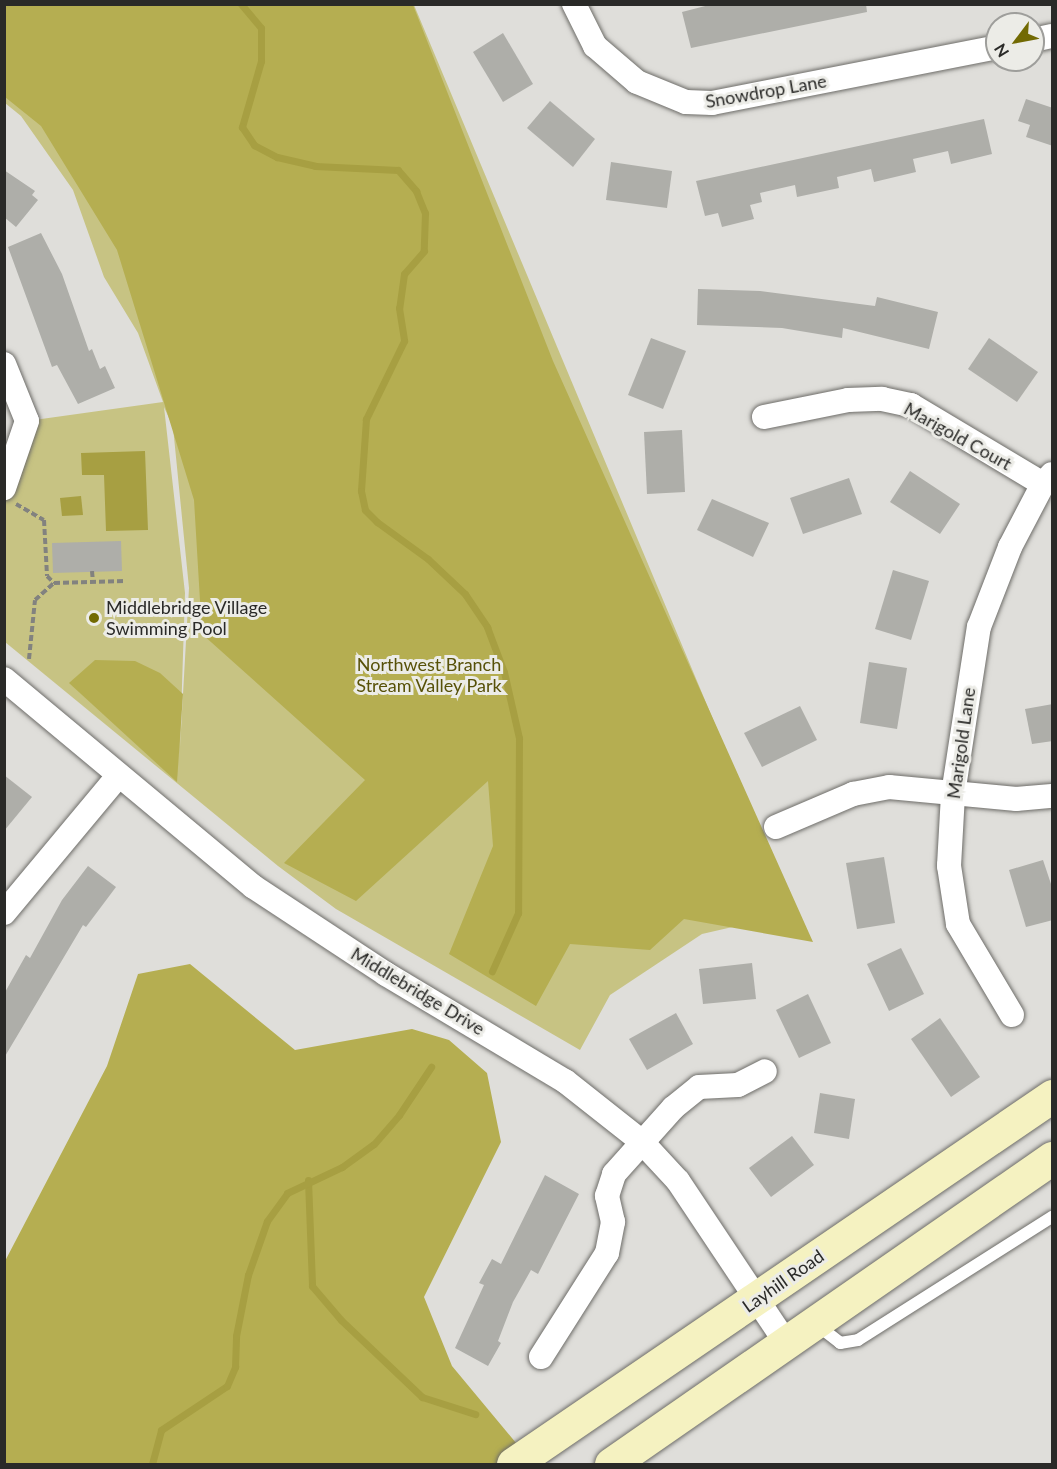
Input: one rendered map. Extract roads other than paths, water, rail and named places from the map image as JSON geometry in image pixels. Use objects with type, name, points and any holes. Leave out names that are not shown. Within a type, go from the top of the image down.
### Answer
[{"type":"main road","name":"Layhill Road","points":[[513,1464],[1053,1096]]},
{"type":"main road","points":[[610,1464],[1053,1158]]},
{"type":"street","name":"Snowdrop Lane","points":[[574,4],[596,46],[638,82],[686,102],[711,103],[985,49]]},
{"type":"street","points":[[4,364],[27,421],[8,495]]},
{"type":"street","name":"Marigold Court","points":[[764,417],[848,400],[882,399],[911,405],[1048,479]]},
{"type":"street","name":"Marigold Lane","points":[[1012,1015],[958,924],[949,866],[952,794],[979,627],[1010,547],[1048,479]]},
{"type":"street","name":"Middlebridge Drive","points":[[4,680],[254,887],[386,974],[565,1081],[641,1141],[678,1181],[786,1342]]},
{"type":"street","points":[[4,913],[118,776]]},
{"type":"street","points":[[776,827],[853,794],[889,787],[1017,799],[1053,796]]},
{"type":"street","points":[[541,1357],[607,1253],[613,1222],[607,1196],[614,1174],[641,1141],[699,1088],[738,1085],[765,1071]]},
{"type":"lane","points":[[815,1323],[840,1344],[858,1340],[1053,1217]]},
{"type":"waterway","points":[[241,4],[261,28],[261,61],[242,127],[254,145],[277,157],[315,166],[398,170],[416,191],[425,213],[424,251],[404,274],[399,308],[404,341],[366,419],[361,491],[365,510],[377,522],[428,559],[465,594],[487,627],[504,672],[519,738],[518,913],[492,971]]},
{"type":"waterway","points":[[152,1464],[161,1430],[227,1386],[235,1367],[236,1336],[248,1275],[267,1221],[287,1193],[342,1167],[374,1144],[399,1115],[431,1067]]},
{"type":"waterway","points":[[308,1180],[312,1286],[341,1320],[422,1397],[475,1414]]},
{"type":"place","name":"Middlebridge Village Swimming Pool","points":[[94,618]]},
{"type":"park label","name":"Northwest Branch Stream Valley Park","points":[[429,675]]}]
